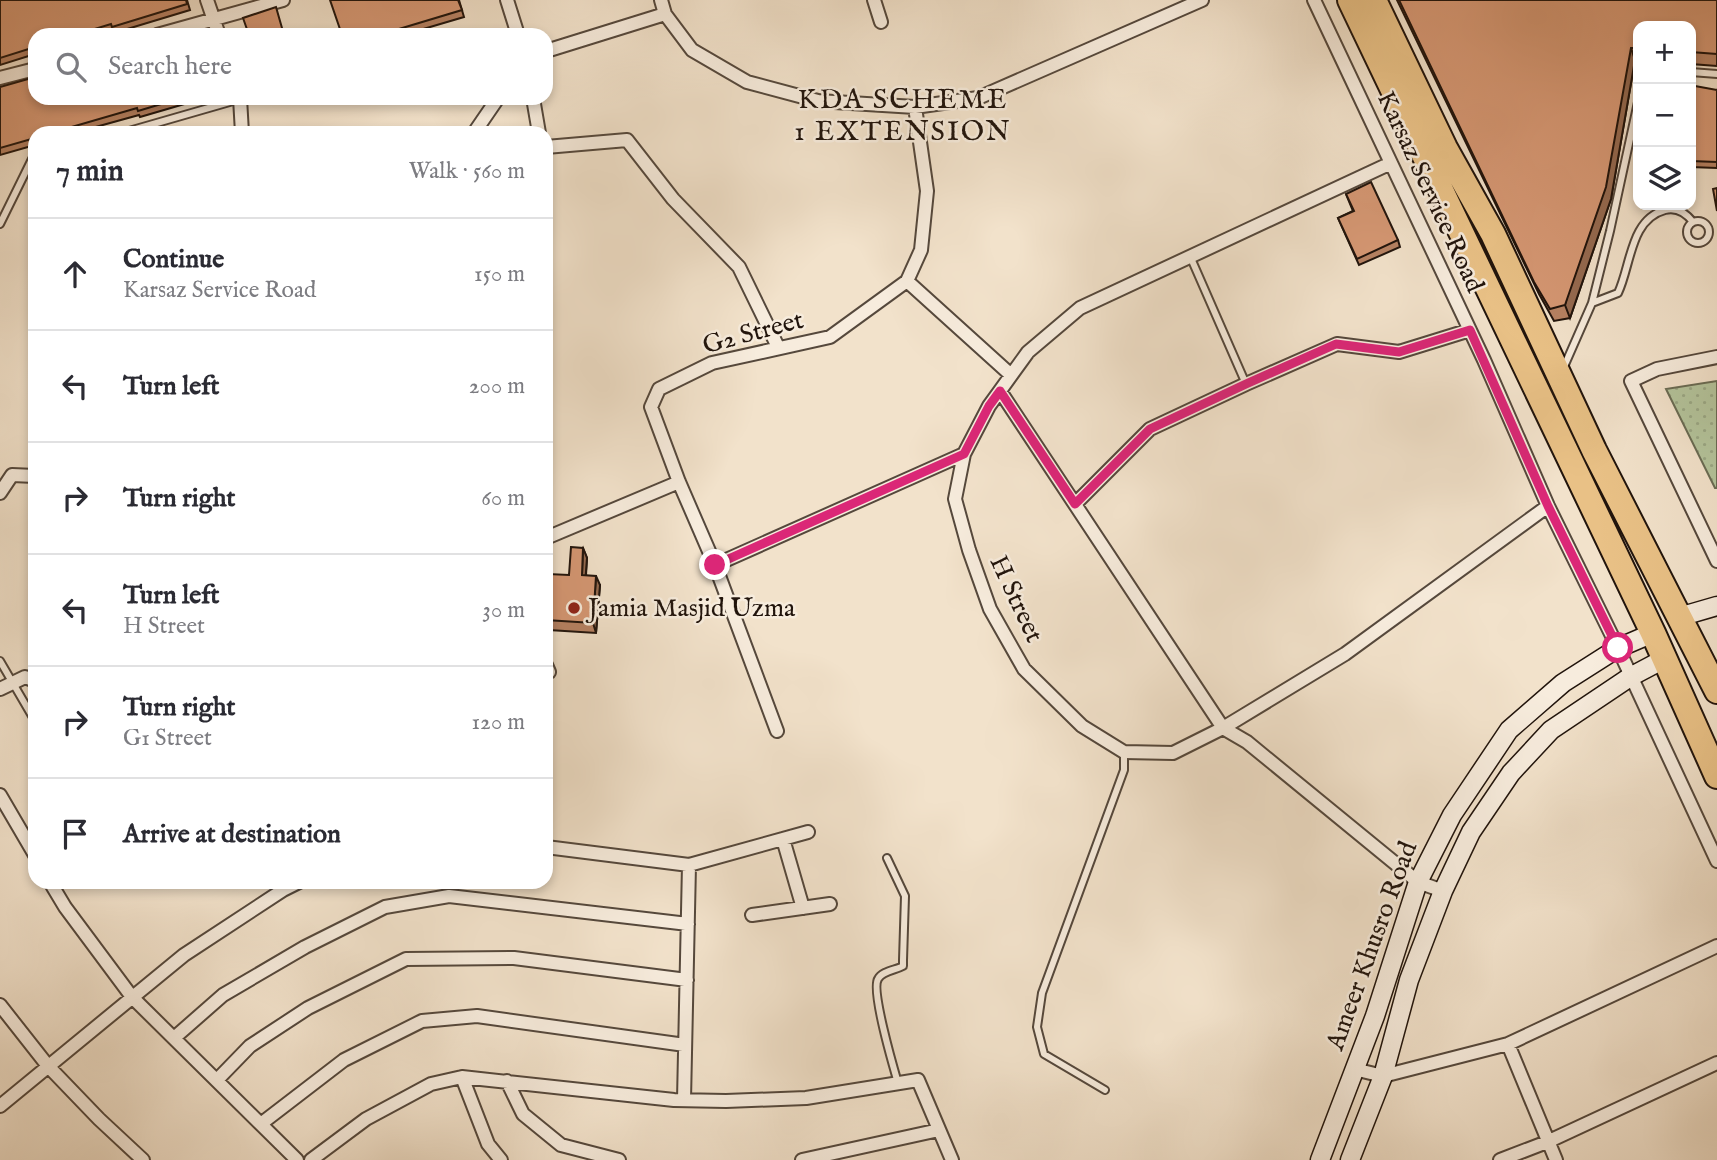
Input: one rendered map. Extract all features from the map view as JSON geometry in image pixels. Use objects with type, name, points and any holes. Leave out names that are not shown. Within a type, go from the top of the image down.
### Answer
[{"type":"highway","points":[[1350,0],[1653,633],[1717,776]]},
{"type":"highway","points":[[1374,0],[1445,148],[1493,234],[1559,377],[1717,691]]},
{"type":"main road","points":[[1679,617],[1717,606]]},
{"type":"main road","name":"Ameer Khusro Road","points":[[1320,1160],[1375,1016],[1418,882],[1452,815],[1509,730],[1563,683],[1618,648],[1653,633]]},
{"type":"main road","name":"Ameer Khusro Road","points":[[1350,1160],[1383,1076],[1409,980],[1443,891],[1471,832],[1511,773],[1551,730],[1630,677],[1664,659]]},
{"type":"street","points":[[207,0],[216,28]]},
{"type":"street","points":[[182,28],[283,0]]},
{"type":"street","points":[[507,0],[516,28]]},
{"type":"street","points":[[661,0],[665,14],[692,50],[747,82],[818,101],[915,107],[978,98],[1174,6],[1202,0]]},
{"type":"street","points":[[874,0],[881,22]]},
{"type":"street","name":"Karsaz Service Road","points":[[1314,0],[1470,330],[1548,506],[1618,648],[1717,861]]},
{"type":"street","points":[[553,49],[665,14]]},
{"type":"street","points":[[0,78],[28,71]]},
{"type":"street","points":[[240,105],[242,126]]},
{"type":"street","points":[[479,126],[493,105]]},
{"type":"street","points":[[534,105],[538,126]]},
{"type":"street","points":[[915,107],[927,191],[921,250],[907,281],[1011,375]]},
{"type":"street","points":[[553,146],[627,140],[673,199],[739,267],[778,347]]},
{"type":"street","name":"H Street","points":[[1124,752],[1082,726],[1024,668],[990,609],[969,550],[955,499],[964,454],[989,406],[1028,352],[1080,308],[1391,163]]},
{"type":"street","name":"G2 Street","points":[[778,731],[651,407],[659,389],[712,363],[830,337],[907,281]]},
{"type":"street","points":[[1075,504],[1150,429],[1336,344],[1399,352],[1470,330]]},
{"type":"street","points":[[1717,357],[1657,369],[1631,382],[1717,561]]},
{"type":"street","points":[[1000,391],[1223,728],[1247,742],[1418,882],[1443,891]]},
{"type":"street","points":[[715,565],[964,454]]},
{"type":"street","points":[[0,493],[12,475],[28,476]]},
{"type":"street","points":[[553,535],[679,482]]},
{"type":"street","points":[[1124,752],[1173,753],[1223,728],[1345,654],[1548,506]]},
{"type":"street","points":[[6,686],[25,677],[28,678]]},
{"type":"street","points":[[0,795],[28,843]]},
{"type":"street","points":[[553,847],[689,865],[808,832]]},
{"type":"street","points":[[783,839],[803,908]]},
{"type":"street","points":[[684,1100],[689,865]]},
{"type":"street","points":[[54,889],[132,997],[297,1160]]},
{"type":"street","points":[[0,1106],[184,955],[283,889]]},
{"type":"street","points":[[174,1038],[223,995],[305,947],[386,907],[449,896],[688,924]]},
{"type":"street","points":[[752,915],[830,904]]},
{"type":"street","points":[[1354,1069],[1383,1076],[1508,1044],[1717,946]]},
{"type":"street","points":[[217,1080],[250,1046],[308,1008],[407,959],[514,958],[687,980]]},
{"type":"street","points":[[0,1005],[48,1066],[143,1160]]},
{"type":"street","points":[[262,1124],[344,1060],[422,1021],[477,1016],[685,1045]]},
{"type":"street","points":[[1508,1044],[1556,1160]]},
{"type":"street","points":[[1500,1160],[1547,1142],[1717,1063]]},
{"type":"street","points":[[462,1077],[488,1144],[501,1160]]},
{"type":"street","points":[[312,1160],[366,1119],[431,1084],[462,1077],[684,1100],[806,1098],[918,1080],[952,1160]]},
{"type":"street","points":[[507,1081],[523,1114],[561,1145],[619,1160]]},
{"type":"street","points":[[802,1160],[939,1130]]},
{"type":"lane","points":[[1696,72],[1717,74]]},
{"type":"lane","points":[[146,126],[216,105]]},
{"type":"lane","points":[[1559,377],[1592,303],[1611,231],[1633,126]]},
{"type":"lane","points":[[0,224],[28,167]]},
{"type":"lane","points":[[1592,303],[1618,293],[1637,233],[1653,214],[1676,209],[1687,214],[1693,222]]},
{"type":"lane","points":[[1190,256],[1246,384]]},
{"type":"lane","points":[[0,661],[6,686],[28,712]]},
{"type":"lane","points":[[1105,1090],[1044,1054],[1037,1027],[1042,993],[1124,769],[1124,752]]},
{"type":"lane","points":[[887,858],[905,896],[903,966],[882,975],[877,979],[876,986],[880,1014],[898,1083]]},
{"type":"green space","points":[[1717,381],[1717,488],[1715,488],[1666,389]]},
{"type":"building","points":[[0,0],[186,0],[187,4],[112,27],[111,24],[98,28],[28,28],[28,49],[0,58]]},
{"type":"building","points":[[330,0],[458,0],[462,10],[402,28],[340,28]]},
{"type":"building","points":[[1399,0],[1717,0],[1717,54],[1696,52],[1696,21],[1633,21],[1633,48],[1606,187],[1565,305],[1550,309],[1534,282]]},
{"type":"building","points":[[276,7],[282,28],[247,28],[243,18]]},
{"type":"building","points":[[28,79],[28,105],[158,105],[138,111],[137,108],[75,126],[28,126],[28,140],[0,148],[0,87]]},
{"type":"building","points":[[1696,86],[1717,90],[1717,162],[1696,161]]},
{"type":"building","points":[[1371,182],[1398,240],[1357,259],[1338,218],[1354,211],[1346,194]]},
{"type":"building","points":[[1717,188],[1717,211],[1713,189]]},
{"type":"building","name":"Jamia Masjid Uzma","points":[[571,547],[583,548],[582,575],[596,576],[593,623],[553,620],[553,574],[569,575]]},
{"type":"place","name":"Jamia Masjid Uzma","points":[[574,608]]},
{"type":"district","name":"KDA SCHEME 1 EXTENSION","points":[[903,116]]},
{"type":"route","points":[[715,565],[964,454],[989,406],[1000,391],[1075,504],[1150,429],[1336,344],[1399,352],[1470,330],[1548,506],[1618,648]]}]
